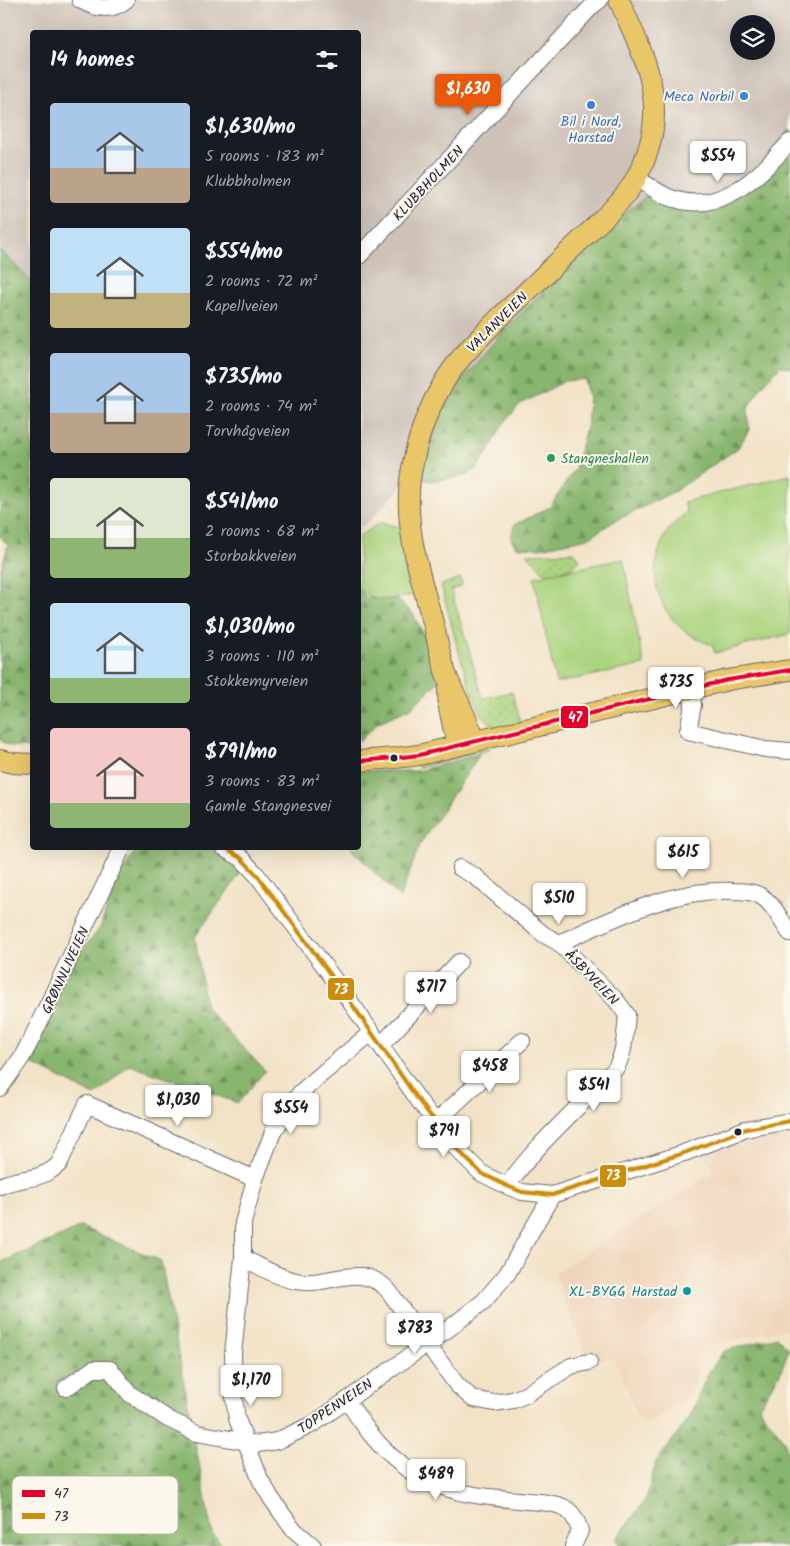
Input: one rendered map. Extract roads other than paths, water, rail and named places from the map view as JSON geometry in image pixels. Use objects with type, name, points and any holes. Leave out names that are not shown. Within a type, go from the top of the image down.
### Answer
[{"type":"main road","name":"VALANVEIEN","points":[[466,743],[449,708],[447,677],[413,545],[409,508],[414,458],[420,433],[430,408],[442,386],[472,346],[617,204],[636,178],[647,155],[652,134],[654,112],[652,90],[646,68],[619,0]]},
{"type":"main road","points":[[361,761],[395,758],[466,743],[692,688],[790,670]]},
{"type":"main road","points":[[0,760],[30,764]]},
{"type":"street","points":[[80,0],[94,7],[105,8],[119,5],[126,0]]},
{"type":"street","name":"KLUBBHOLMEN","points":[[361,254],[593,5],[600,0]]},
{"type":"street","points":[[636,178],[667,196],[684,201],[701,202],[724,198],[753,179],[790,142]]},
{"type":"street","points":[[692,688],[692,705],[688,731],[765,749],[790,751]]},
{"type":"street","name":"GRØNNLIVEIEN","points":[[0,1088],[22,1057],[35,1033],[121,850]]},
{"type":"street","points":[[232,850],[246,853],[257,876],[288,915],[457,1149],[481,1173],[506,1186],[522,1192],[552,1195],[684,1153],[746,1129],[790,1121]]},
{"type":"street","name":"ÅSBYVEIEN","points":[[460,868],[476,877],[544,934],[559,943],[616,1000],[627,1015],[620,1062],[542,1142],[506,1186]]},
{"type":"street","points":[[559,943],[628,913],[707,890],[742,891],[760,896],[773,907],[790,933]]},
{"type":"street","points":[[313,1546],[292,1528],[271,1498],[260,1479],[237,1419],[234,1382],[235,1335],[243,1258],[243,1223],[255,1179],[273,1132],[300,1093],[324,1072],[376,1038],[459,962]]},
{"type":"street","points":[[436,1122],[522,1041]]},
{"type":"street","points":[[0,1186],[8,1182],[44,1175],[59,1164],[87,1104],[255,1179]]},
{"type":"street","name":"TOPPENVEIEN","points":[[66,1388],[93,1369],[110,1369],[130,1394],[168,1419],[197,1432],[258,1444],[267,1444],[291,1436],[313,1424],[469,1314],[496,1287],[519,1255],[552,1195]]},
{"type":"street","points":[[243,1258],[286,1279],[298,1282],[353,1276],[365,1276],[374,1279],[388,1290],[426,1344],[464,1392],[473,1399],[494,1403],[504,1402],[525,1395],[566,1369],[577,1364],[590,1362]]},
{"type":"street","points":[[347,1400],[382,1448],[402,1465],[422,1478],[464,1494],[557,1505],[564,1508],[573,1516],[580,1531],[573,1546]]},
{"type":"place","name":"Meca Norbil","points":[[744,96]]},
{"type":"place","name":"Bil i Nord, Harstad","points":[[591,105]]},
{"type":"place","name":"Stangneshallen","points":[[551,458]]},
{"type":"place","name":"XL-BYGG Harstad","points":[[687,1291]]}]
